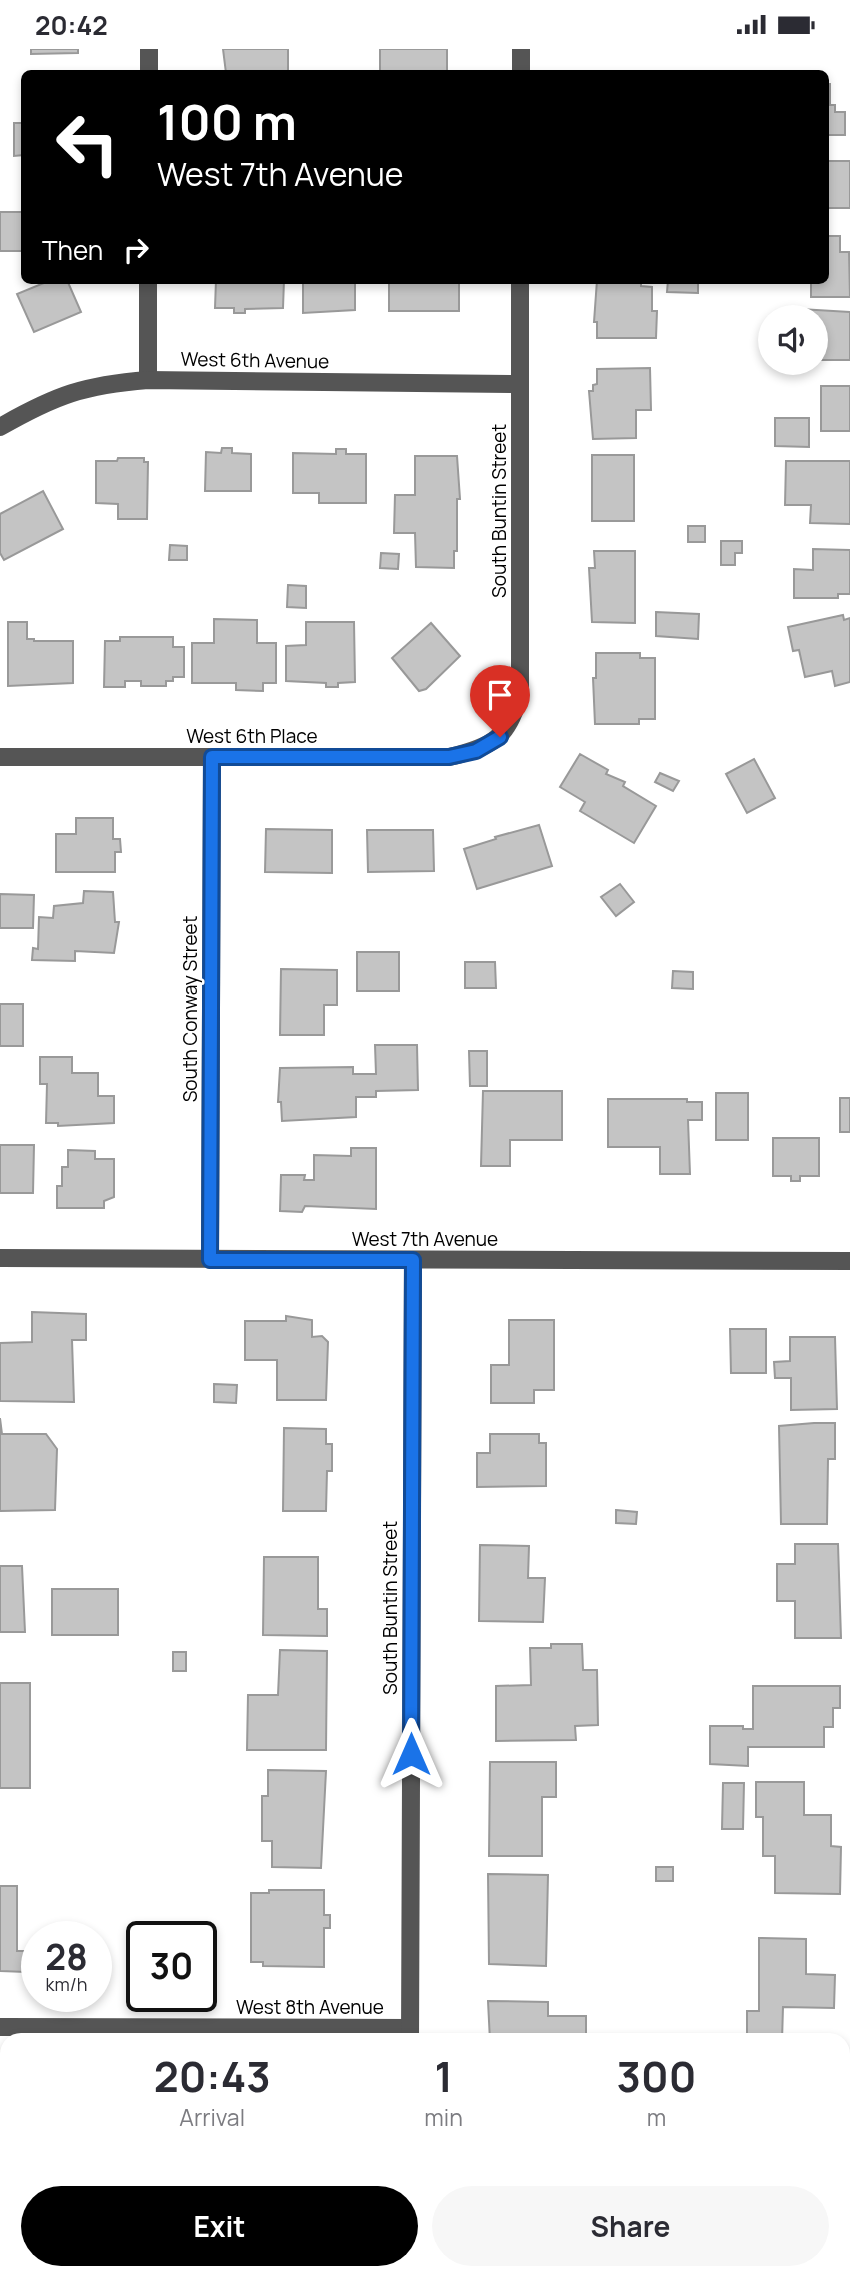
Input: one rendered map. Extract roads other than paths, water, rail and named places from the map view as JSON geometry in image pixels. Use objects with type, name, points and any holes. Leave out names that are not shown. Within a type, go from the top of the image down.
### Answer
[{"type":"street","points":[[149,49],[149,70]]},
{"type":"street","points":[[521,49],[521,70]]},
{"type":"street","points":[[148,284],[148,380]]},
{"type":"street","name":"South Buntin Street","points":[[500,737],[514,719],[520,693],[520,284]]},
{"type":"street","name":"West 6th Avenue","points":[[0,427],[46,400],[76,389],[148,380],[519,384]]},
{"type":"street","name":"West 6th Place","points":[[0,757],[449,757],[476,751],[500,737]]},
{"type":"street","name":"South Conway Street","points":[[210,1260],[212,757]]},
{"type":"street","name":"West 7th Avenue","points":[[0,1258],[850,1261]]},
{"type":"street","name":"South Buntin Street","points":[[410,2033],[413,1260]]},
{"type":"street","name":"West 8th Avenue","points":[[0,2027],[63,2033]]}]
